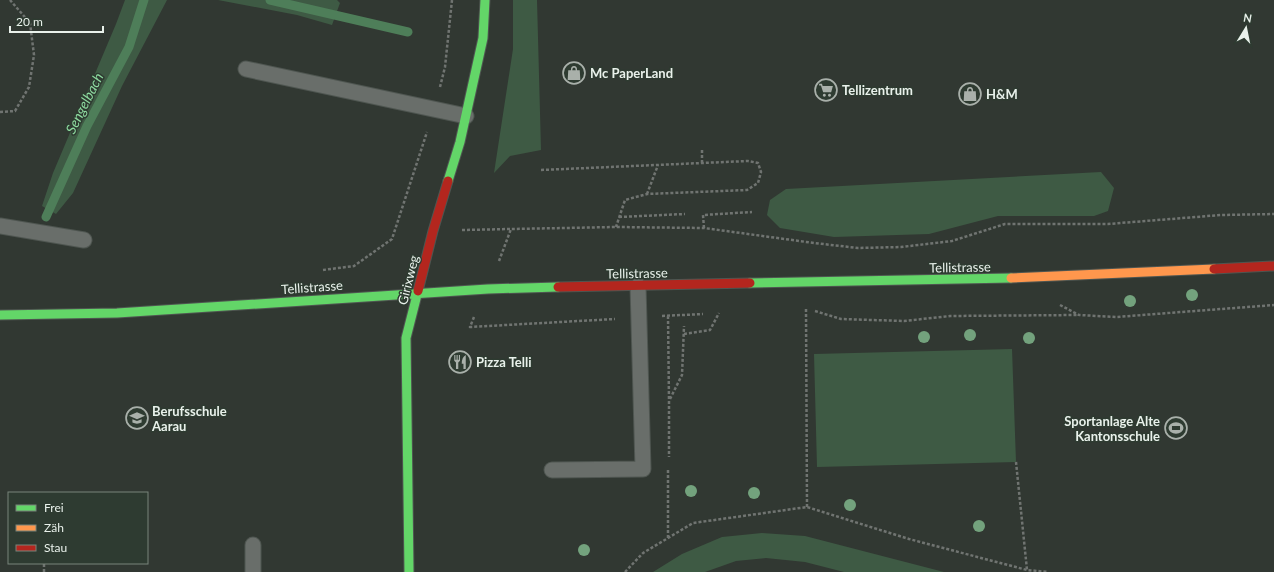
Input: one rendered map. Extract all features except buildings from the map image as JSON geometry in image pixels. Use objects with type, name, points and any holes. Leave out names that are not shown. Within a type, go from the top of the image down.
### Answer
[{"type":"main road","name":"Girixweg","points":[[410,572],[406,338],[433,231],[460,142],[483,38],[485,0]]},
{"type":"main road","name":"Tellistrasse","points":[[0,315],[117,313],[488,288],[1045,278],[1274,266]]},
{"type":"lane","points":[[246,69],[466,116]]},
{"type":"lane","points":[[0,226],[84,240]]},
{"type":"lane","points":[[552,470],[643,469],[638,286]]},
{"type":"lane","points":[[253,545],[253,572]]},
{"type":"path","points":[[0,112],[15,111],[29,87],[34,55],[30,23],[10,0]]},
{"type":"path","points":[[702,150],[702,163]]},
{"type":"path","points":[[541,170],[748,161],[758,164],[761,172],[758,183],[747,190],[647,194],[625,200],[616,227]]},
{"type":"path","points":[[647,194],[658,165]]},
{"type":"path","points":[[704,228],[703,215],[752,212]]},
{"type":"path","points":[[619,217],[685,214]]},
{"type":"path","points":[[433,231],[512,229]]},
{"type":"path","points":[[1045,278],[1054,302],[1079,315]]},
{"type":"path","points":[[807,507],[806,308],[841,319],[904,321],[950,316],[1079,315],[1116,317],[1274,305]]},
{"type":"path","points":[[684,334],[710,330],[719,313]]},
{"type":"path","points":[[668,316],[669,462]]},
{"type":"path","points":[[669,401],[682,375],[684,326]]},
{"type":"path","points":[[1016,462],[1027,570]]},
{"type":"path","points":[[668,470],[668,538]]},
{"type":"path","points":[[625,572],[642,553],[693,523],[807,507],[909,539],[1027,570],[1048,572]]},
{"type":"green space","points":[[125,0],[167,0],[122,86],[73,193],[56,214],[42,206],[53,173]]},
{"type":"green space","points":[[218,0],[337,0],[340,3],[332,25],[297,15]]},
{"type":"green space","points":[[513,0],[537,0],[541,150],[510,156],[494,173],[513,49]]},
{"type":"green space","points":[[1101,172],[1114,188],[1108,211],[1094,216],[998,216],[929,234],[834,237],[780,228],[767,215],[770,200],[786,189]]},
{"type":"green space","points":[[1012,349],[1016,462],[817,467],[814,354]]},
{"type":"green space","points":[[762,533],[805,536],[944,572],[844,572],[805,562],[766,558],[736,561],[705,572],[653,572],[682,554],[722,537]]},
{"type":"waterway","name":"Sengelbach","points":[[46,217],[87,126],[129,47],[144,0]]},
{"type":"waterway","name":"Sengelbach","points":[[270,0],[408,32]]},
{"type":"traffic: fast","points":[[448,181],[460,142],[483,38],[485,0]]},
{"type":"traffic: fast","points":[[750,283],[1011,278]]},
{"type":"traffic: fast","points":[[0,315],[117,313],[488,289],[558,287]]},
{"type":"traffic: fast","points":[[409,572],[406,338],[418,291]]},
{"type":"traffic: slow","points":[[1011,278],[1214,269]]},
{"type":"traffic: jam","points":[[418,291],[433,231],[448,181]]},
{"type":"traffic: jam","points":[[1214,269],[1274,266]]},
{"type":"traffic: jam","points":[[558,287],[750,283]]},
{"type":"place","name":"Mc PaperLand","points":[[574,73]]},
{"type":"place","name":"Tellizentrum","points":[[826,90]]},
{"type":"place","name":"H&M","points":[[970,94]]},
{"type":"place","name":"Pizza Telli","points":[[460,362]]},
{"type":"place","name":"Berufsschule Aarau","points":[[137,418]]},
{"type":"place","name":"Sportanlage Alte Kantonsschule","points":[[1176,428]]}]
